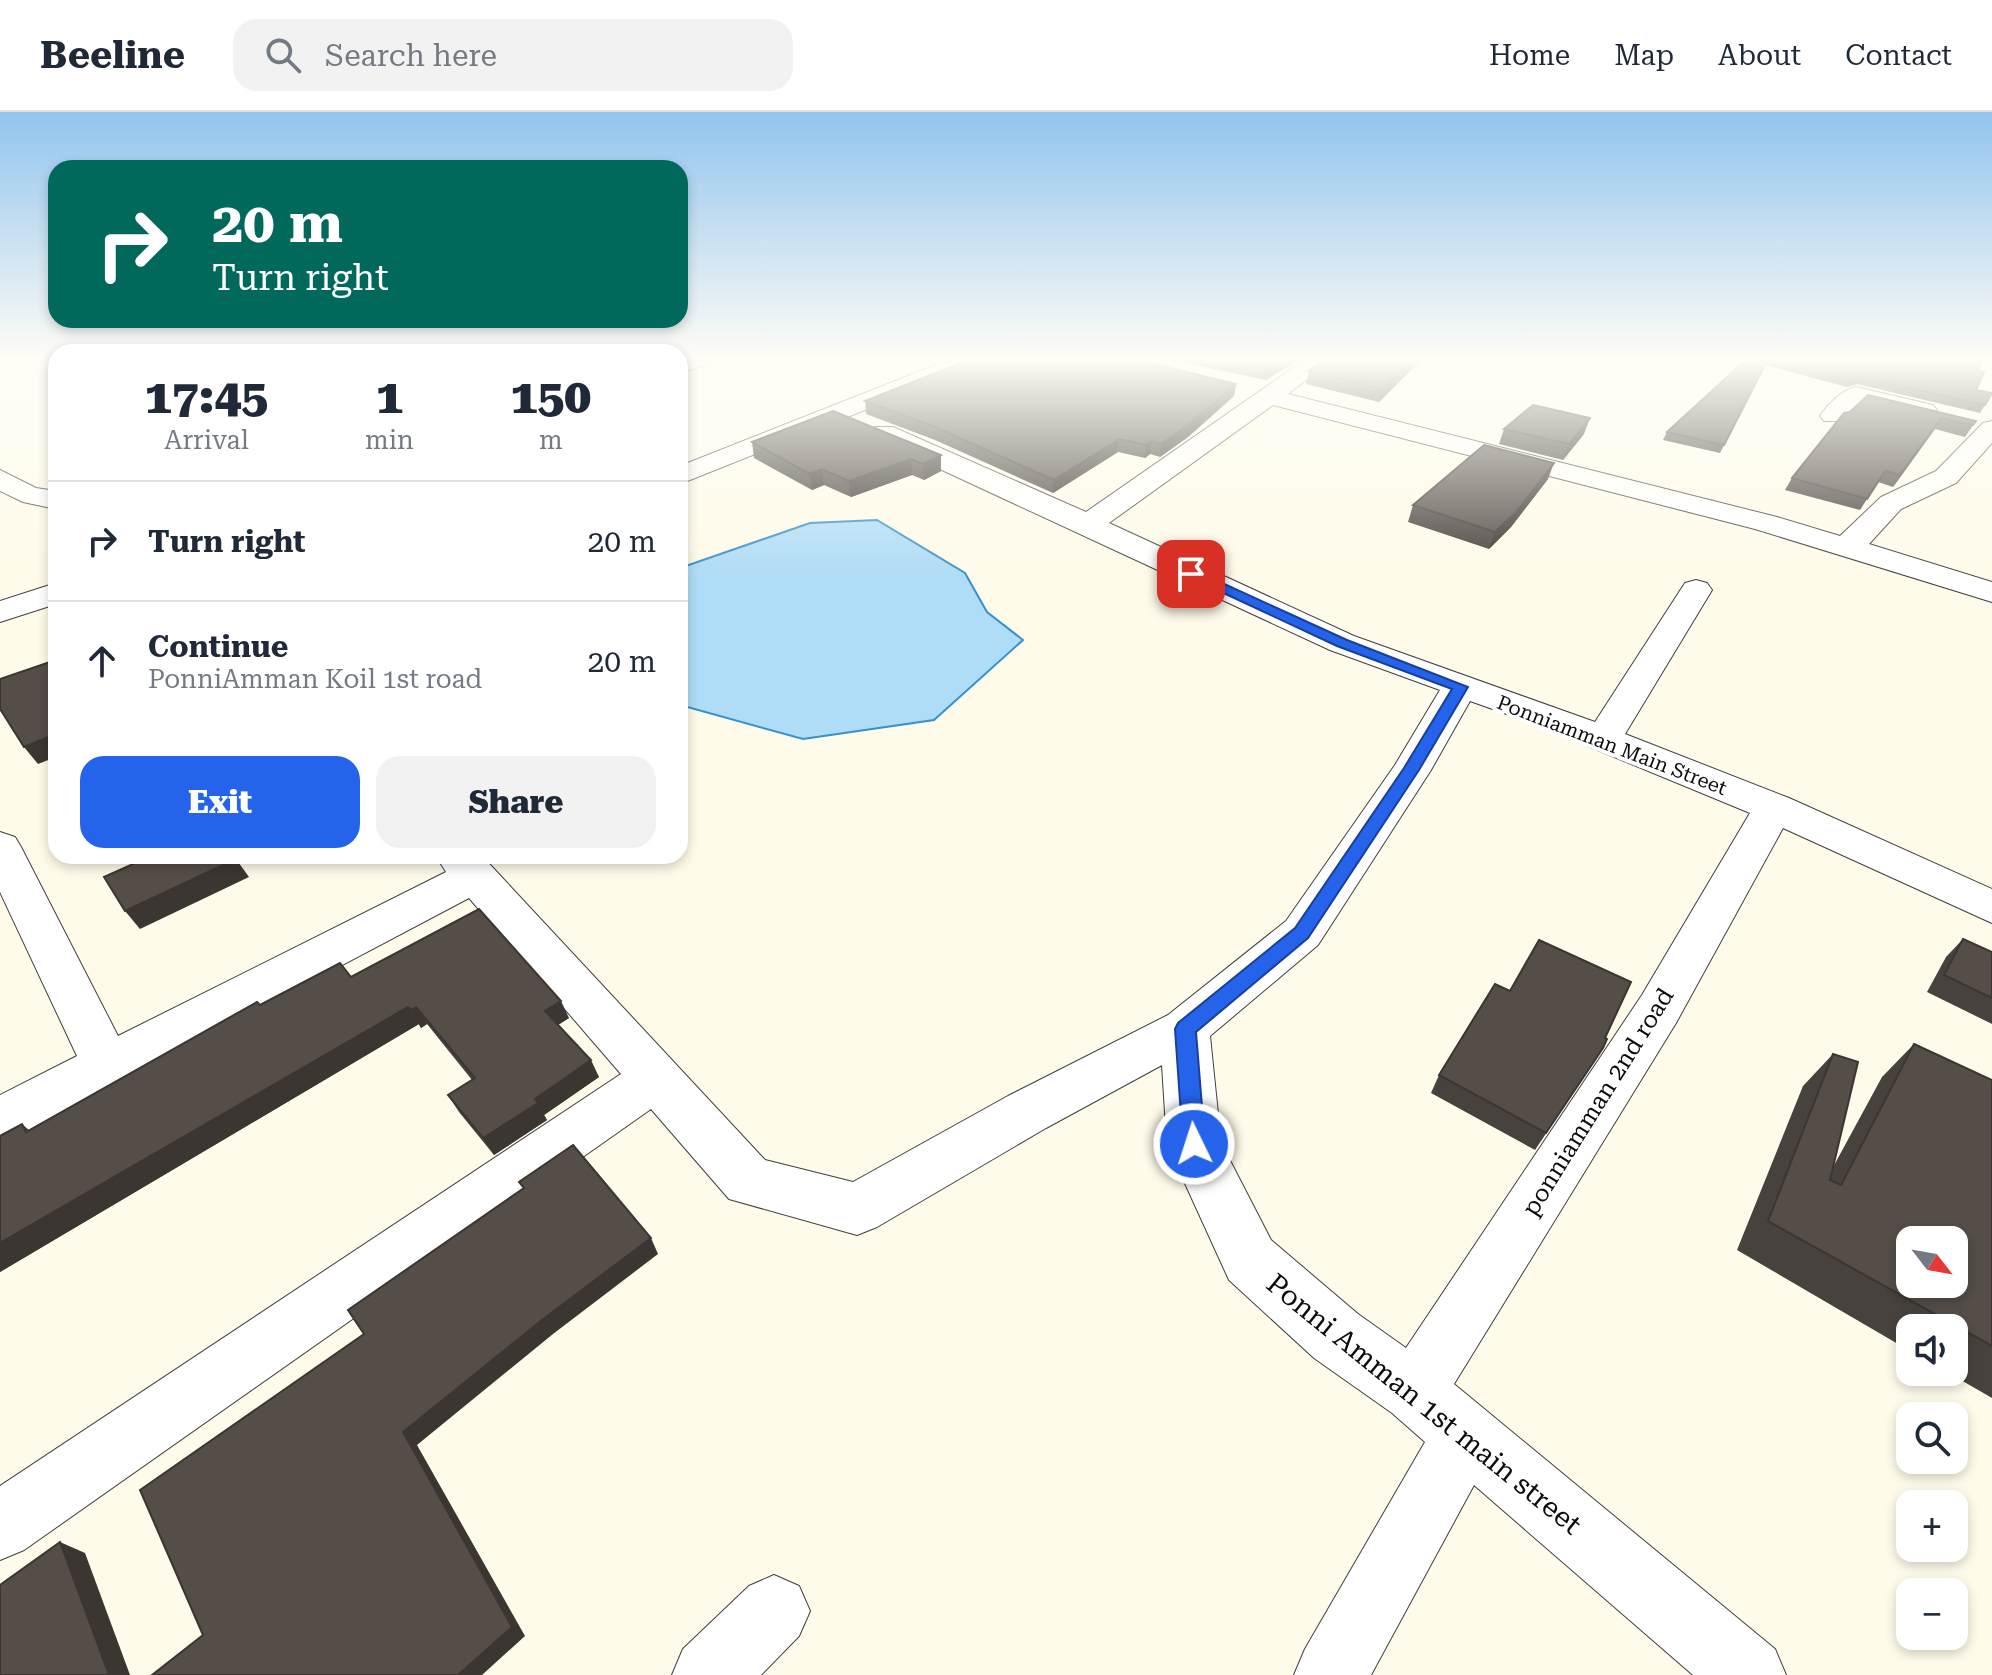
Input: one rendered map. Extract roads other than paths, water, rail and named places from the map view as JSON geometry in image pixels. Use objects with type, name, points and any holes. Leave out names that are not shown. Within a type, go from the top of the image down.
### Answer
[{"type":"street","points":[[688,473],[790,432]]},
{"type":"street","name":"Ponniamman Main Street","points":[[881,432],[1088,524],[1342,643],[1603,739],[1775,808],[1992,907]]},
{"type":"street","points":[[1088,524],[1220,432]]},
{"type":"street","points":[[1418,432],[1699,508],[1766,523],[1992,592]]},
{"type":"street","points":[[1842,547],[1858,538],[1891,503],[1946,477],[1988,432]]},
{"type":"street","points":[[0,478],[20,493],[45,499]]},
{"type":"street","points":[[0,510],[45,499]]},
{"type":"street","points":[[1603,739],[1696,590]]},
{"type":"street","points":[[0,612],[48,596]]},
{"type":"street","points":[[0,1120],[107,1065],[466,866],[748,1181],[857,1209],[1027,1112],[1185,1029],[1302,933],[1411,770],[1460,687]]},
{"type":"street","name":"ponniamman 2nd road","points":[[1414,1391],[1659,1009],[1750,846],[1775,808]]},
{"type":"street","points":[[0,847],[107,1065]]},
{"type":"street","name":"Ponni Amman 1st main street","points":[[1185,1029],[1194,1144],[1250,1260],[1336,1336],[1414,1391],[1749,1675]]},
{"type":"street","points":[[0,1526],[657,1077]]},
{"type":"street","points":[[1331,1675],[1465,1435]]},
{"type":"street","points":[[709,1675],[774,1611]]},
{"type":"water","points":[[877,520],[965,573],[987,612],[1023,640],[934,720],[803,739],[688,707],[688,565],[810,523]]}]
